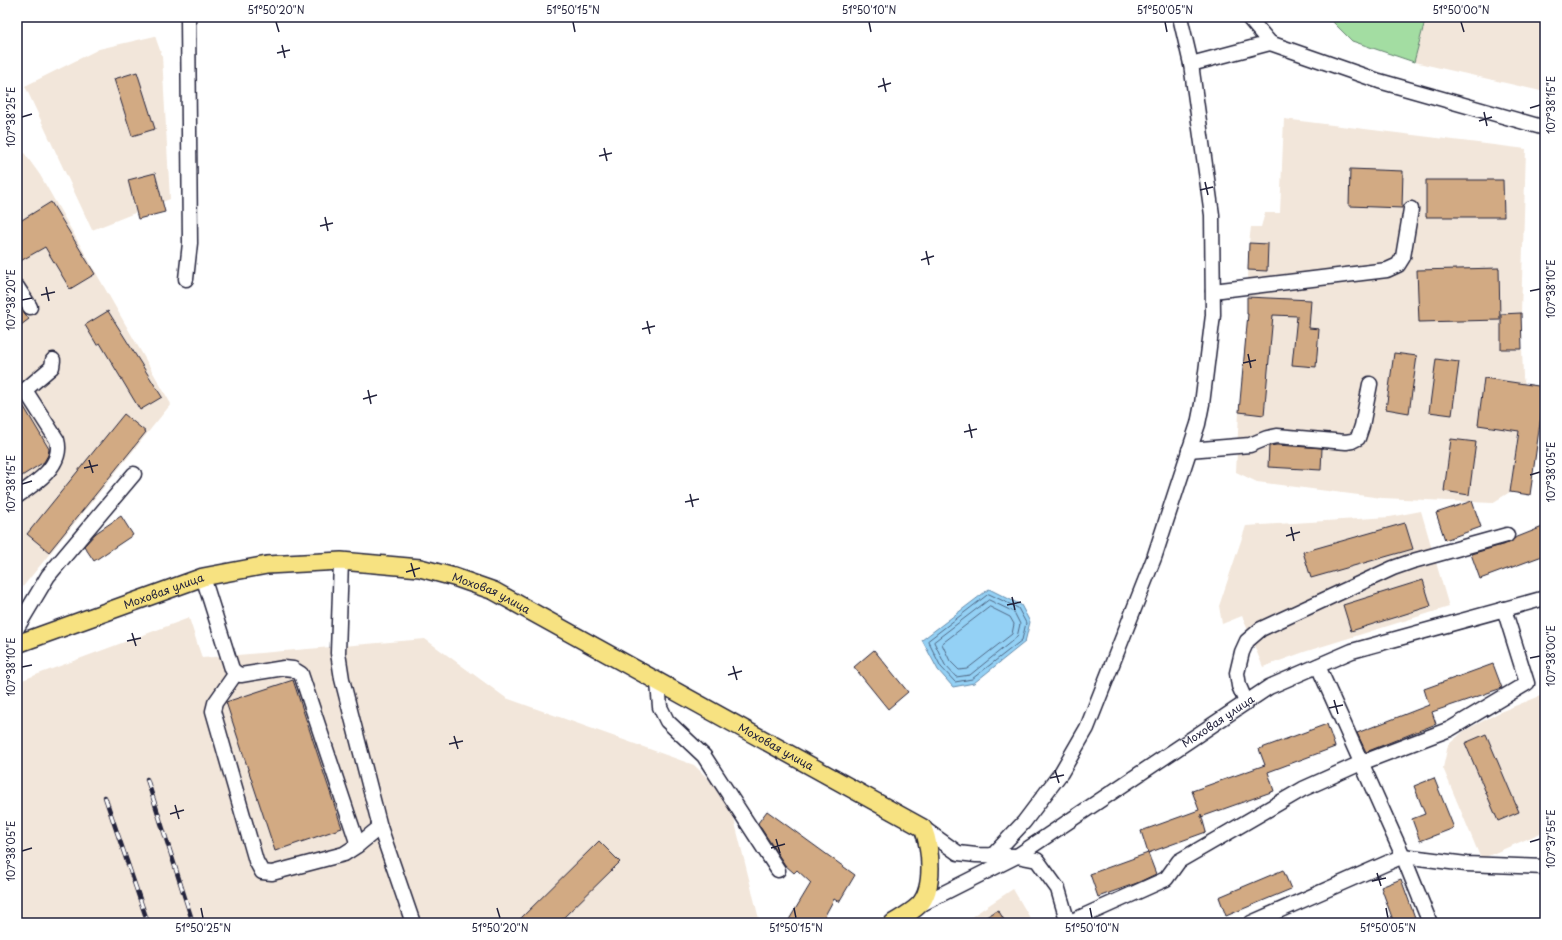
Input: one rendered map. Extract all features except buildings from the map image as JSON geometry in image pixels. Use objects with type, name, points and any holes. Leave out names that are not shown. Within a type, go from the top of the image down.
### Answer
[{"type":"main road","name":"Моховая улица","points":[[17,644],[203,577],[267,564],[341,561],[420,568],[454,577],[494,591],[923,828]]},
{"type":"main road","points":[[907,917],[926,896],[929,886],[929,851],[923,828]]},
{"type":"street","points":[[186,279],[190,243],[188,17]]},
{"type":"street","points":[[993,855],[1024,822],[1056,779],[1087,728],[1154,558],[1198,424],[1202,404],[1213,314],[1212,215],[1191,64],[1180,17]]},
{"type":"street","points":[[1248,17],[1270,43],[1379,81],[1545,128]]},
{"type":"street","points":[[1191,64],[1270,43]]},
{"type":"street","points":[[1213,291],[1387,270],[1398,264],[1403,257],[1411,209]]},
{"type":"street","points":[[17,287],[30,307]]},
{"type":"street","points":[[17,496],[43,477],[58,454],[59,447],[57,440],[21,389],[52,367],[52,360]]},
{"type":"street","points":[[1189,450],[1250,445],[1267,438],[1277,436],[1346,442],[1352,441],[1358,438],[1362,426],[1370,384]]},
{"type":"street","points":[[17,628],[48,576],[134,474]]},
{"type":"street","points":[[1246,702],[1237,679],[1238,668],[1242,652],[1248,641],[1261,628],[1393,568],[1413,561],[1507,536]]},
{"type":"street","points":[[341,561],[338,653],[342,679],[380,827],[413,923]]},
{"type":"street","points":[[203,577],[232,669],[236,674],[241,675],[284,668],[294,669],[301,674],[358,846]]},
{"type":"street","name":"Моховая улица","points":[[907,917],[1017,856],[1269,687],[1352,651],[1545,598]]},
{"type":"street","points":[[923,828],[958,853],[1017,856],[1037,860],[1058,889],[1068,923],[1166,879],[1179,861],[1216,838],[1303,789],[1361,763],[1450,729],[1527,683],[1504,609]]},
{"type":"street","points":[[1318,666],[1403,856],[1430,923]]},
{"type":"street","points":[[236,674],[215,703],[213,711],[256,862],[262,872],[272,873],[344,854],[358,846],[380,827]]},
{"type":"street","points":[[658,682],[660,707],[667,721],[704,756],[778,870]]},
{"type":"street","points":[[1251,923],[1403,856],[1466,864],[1545,867]]},
{"type":"shaded area","points":[[1426,17],[1545,17],[1545,92],[1414,62]]},
{"type":"shaded area","points":[[155,36],[162,56],[170,199],[92,230],[25,86],[99,49]]},
{"type":"shaded area","points":[[1284,119],[1526,149],[1521,313],[1523,378],[1525,384],[1510,492],[1492,503],[1382,498],[1257,482],[1236,472],[1239,412],[1247,320],[1249,243],[1251,227],[1261,227],[1265,213],[1280,213]]},
{"type":"shaded area","points":[[17,143],[40,175],[171,404],[17,594]]},
{"type":"shaded area","points":[[1421,511],[1449,607],[1304,652],[1263,667],[1242,616],[1222,624],[1219,606],[1246,526],[1390,517]]},
{"type":"shaded area","points":[[189,618],[202,658],[425,639],[506,698],[694,765],[729,799],[760,923],[17,923],[17,682]]},
{"type":"shaded area","points":[[1545,694],[1545,831],[1481,859],[1443,768],[1448,745],[1464,731],[1500,712]]},
{"type":"shaded area","points":[[1013,889],[1033,923],[962,923]]},
{"type":"green space","points":[[1328,17],[1426,17],[1414,62],[1352,41]]},
{"type":"water","points":[[989,589],[1021,605],[1030,622],[1025,642],[974,683],[953,687],[938,670],[922,640]]},
{"type":"railway","points":[[147,779],[193,923]]},
{"type":"railway","points":[[105,797],[148,923]]}]
